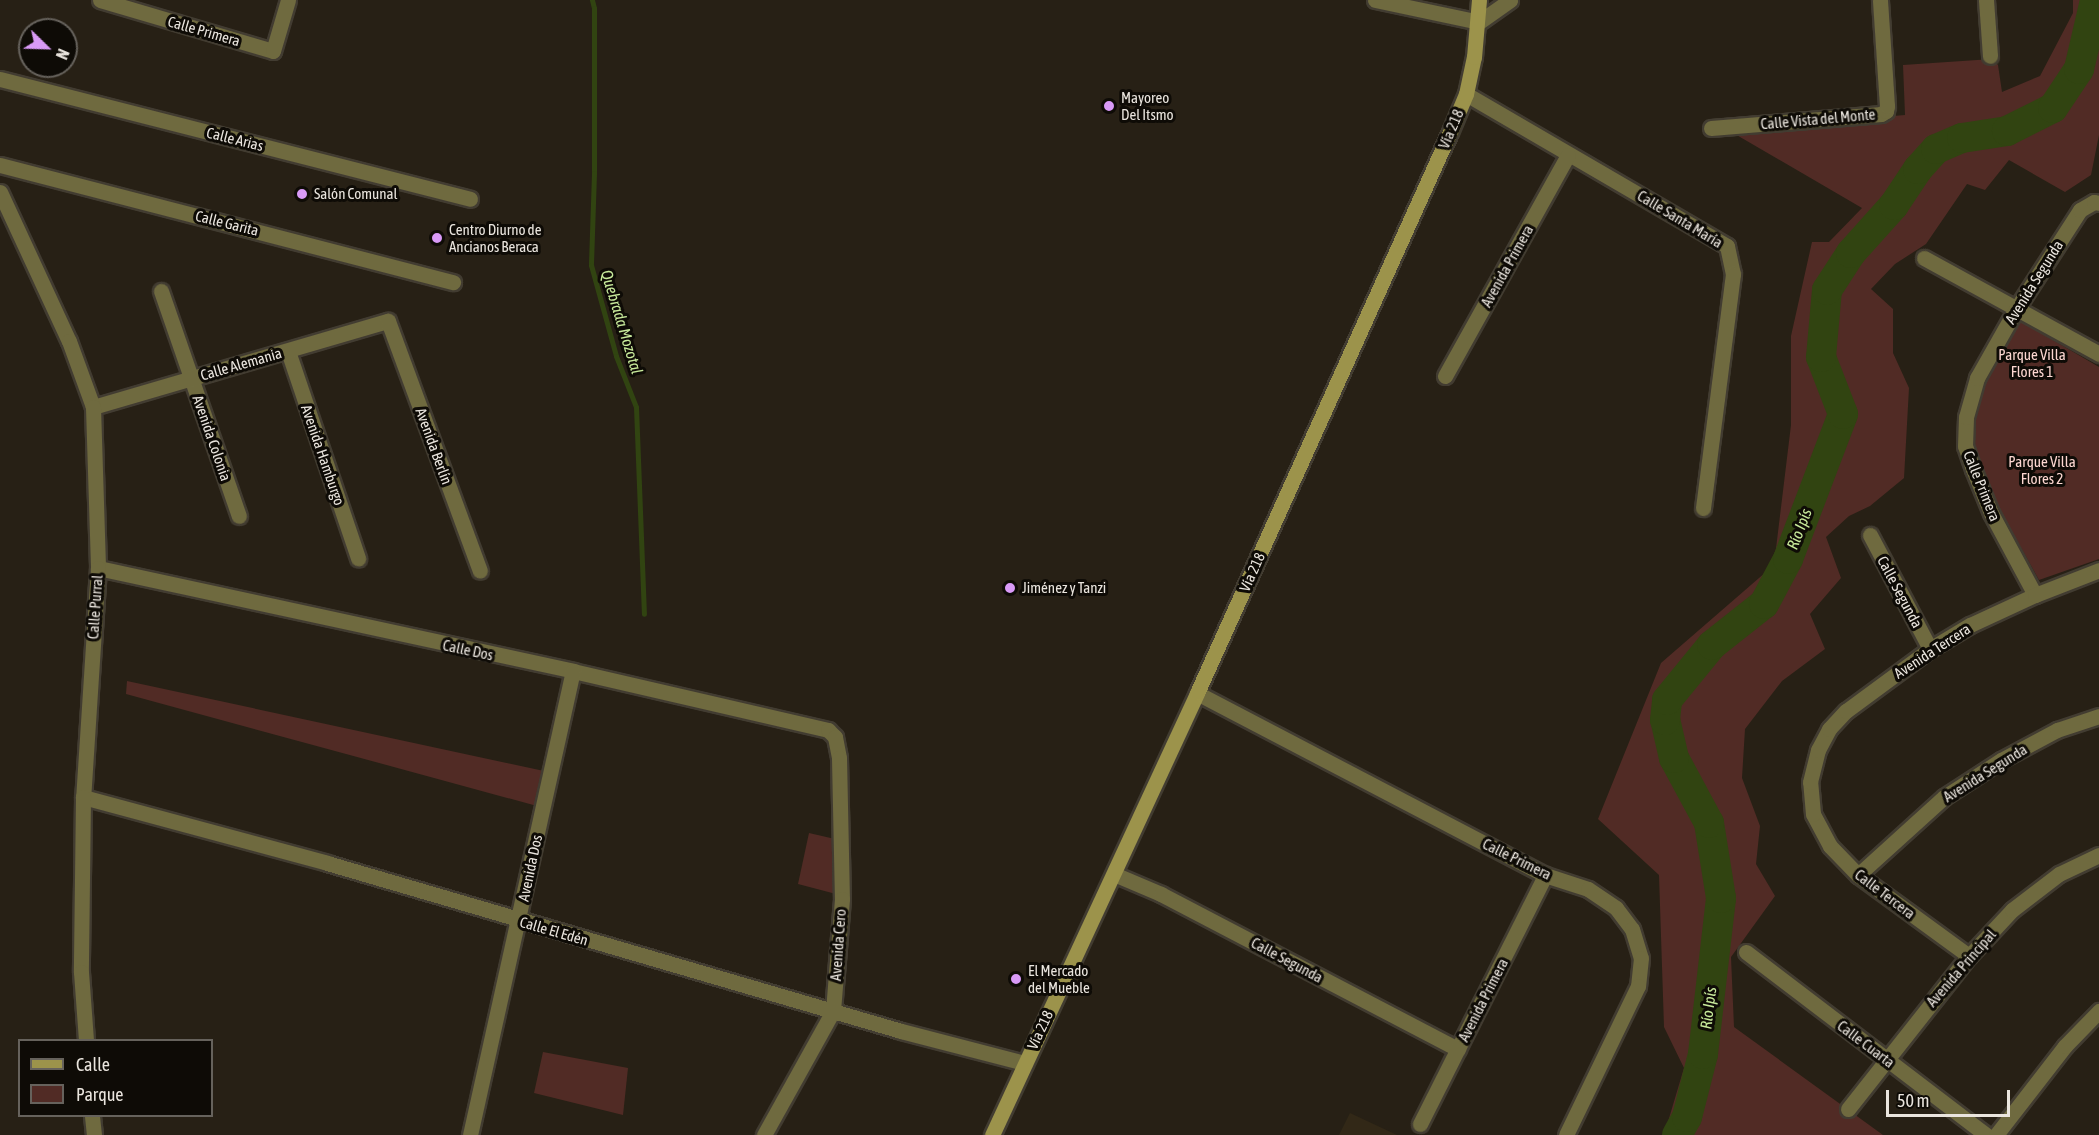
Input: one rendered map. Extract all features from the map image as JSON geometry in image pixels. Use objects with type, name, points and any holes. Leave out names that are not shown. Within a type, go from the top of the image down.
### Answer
[{"type":"main road","name":"Vía 218","points":[[992,1135],[1197,693],[1466,94],[1479,22],[1479,0]]},
{"type":"street","name":"Calle Primera","points":[[99,0],[273,51],[288,0]]},
{"type":"street","points":[[1375,0],[1479,22],[1510,0]]},
{"type":"street","name":"Calle Vista del Monte","points":[[1711,128],[1881,114],[1886,111],[1880,0]]},
{"type":"street","points":[[1986,0],[1990,56]]},
{"type":"street","name":"Calle Arias","points":[[0,80],[470,199]]},
{"type":"street","name":"Calle Santa María","points":[[1466,94],[1727,246],[1733,274],[1703,508]]},
{"type":"street","name":"Avenida Primera","points":[[1445,376],[1568,154]]},
{"type":"street","name":"Calle Garita","points":[[0,165],[453,282]]},
{"type":"street","name":"Calle Purral","points":[[0,192],[69,341],[93,407],[98,568],[83,797],[81,972],[86,1039]]},
{"type":"street","name":"Avenida Segunda","points":[[1981,369],[2016,309],[2080,210],[2096,202]]},
{"type":"street","points":[[1924,258],[2099,354]]},
{"type":"street","name":"Avenida Colonia","points":[[161,291],[239,516]]},
{"type":"street","name":"Calle Alemania","points":[[93,407],[388,321]]},
{"type":"street","name":"Avenida Berlín","points":[[388,321],[480,571]]},
{"type":"street","name":"Avenida Hamburgo","points":[[288,351],[358,558]]},
{"type":"street","name":"Calle Primera","points":[[1981,369],[1966,417],[1965,446],[1990,513],[2035,595]]},
{"type":"street","name":"Calle Segunda","points":[[1870,535],[1930,649]]},
{"type":"street","name":"Calle Dos","points":[[98,568],[816,726],[828,730],[835,737]]},
{"type":"street","name":"Avenida Tercera","points":[[1810,782],[1818,750],[1829,729],[1846,711],[1930,649],[1970,625],[2035,595],[2099,570]]},
{"type":"street","name":"Avenida Dos","points":[[470,1135],[573,671]]},
{"type":"street","name":"Calle Primera","points":[[1197,693],[1545,875],[1588,889],[1616,908],[1632,929],[1641,958],[1638,986],[1566,1135]]},
{"type":"street","name":"Avenida Segunda","points":[[1858,875],[1944,797],[2001,759],[2057,730],[2099,716]]},
{"type":"street","name":"Avenida Cero","points":[[764,1135],[833,1011],[842,899],[838,758],[835,737]]},
{"type":"street","name":"Calle Tercera","points":[[1810,782],[1813,814],[1830,846],[1858,875],[1969,956]]},
{"type":"street","name":"Calle El Edén","points":[[83,797],[327,863],[833,1011],[1025,1063]]},
{"type":"street","name":"Avenida Principal","points":[[1848,1109],[1969,956],[2012,910],[2059,874],[2099,855]]},
{"type":"street","name":"Calle Segunda","points":[[1114,874],[1161,894],[1458,1049]]},
{"type":"street","name":"Avenida Primera","points":[[1420,1124],[1545,875]]},
{"type":"street","name":"Calle Cuarta","points":[[1746,952],[1986,1135]]},
{"type":"street","points":[[1996,1135],[2065,1046],[2099,1011]]},
{"type":"street","points":[[92,1117],[94,1135]]},
{"type":"shaded area","points":[[1350,1113],[1397,1135],[1339,1135]]},
{"type":"green space","points":[[2073,0],[2099,0],[2099,135],[2091,175],[2065,192],[2009,160],[1985,190],[1967,184],[1926,244],[1895,264],[1871,289],[1893,309],[1893,353],[1909,388],[1904,478],[1870,506],[1849,516],[1826,537],[1841,578],[1810,614],[1825,649],[1782,681],[1745,729],[1742,778],[1760,826],[1756,864],[1775,896],[1731,957],[1734,1027],[1883,1135],[1664,1135],[1684,1068],[1664,1027],[1659,875],[1598,819],[1661,663],[1774,565],[1791,425],[1791,336],[1812,242],[1829,242],[1862,208],[1728,130],[1905,115],[1903,65],[1992,59],[1998,65],[2002,92],[2040,76],[2073,13]]},
{"type":"green space","name":"Parque Villa Flores 2","points":[[2019,320],[2099,367],[2099,559],[2039,580],[1991,494],[1974,442],[1973,415],[1984,383]]},
{"type":"green space","points":[[127,681],[544,771],[537,806],[126,694]]},
{"type":"green space","points":[[809,833],[835,839],[836,894],[798,884]]},
{"type":"green space","points":[[543,1052],[628,1068],[623,1115],[534,1093]]},
{"type":"waterway","name":"Quebrada Mozotal","points":[[592,0],[594,8],[594,173],[591,265],[616,356],[636,407],[644,614]]},
{"type":"waterway","name":"Río Ipís","points":[[1677,1135],[1687,1117],[1703,1054],[1721,898],[1709,823],[1674,758],[1665,720],[1667,700],[1712,645],[1764,604],[1788,559],[1843,414],[1821,357],[1827,290],[1851,253],[1894,205],[1918,169],[1936,149],[1962,138],[2007,131],[2053,108],[2079,69],[2095,0]]},
{"type":"place","name":"Mayoreo Del Itsmo","points":[[1109,106]]},
{"type":"place","name":"Salón Comunal","points":[[302,194]]},
{"type":"place","name":"Centro Diurno de Ancianos Beraca","points":[[437,238]]},
{"type":"place","name":"Jiménez y Tanzi","points":[[1010,588]]},
{"type":"place","name":"El Mercado del Mueble","points":[[1016,979]]},
{"type":"park label","name":"Parque Villa Flores 1","points":[[2032,362]]}]
